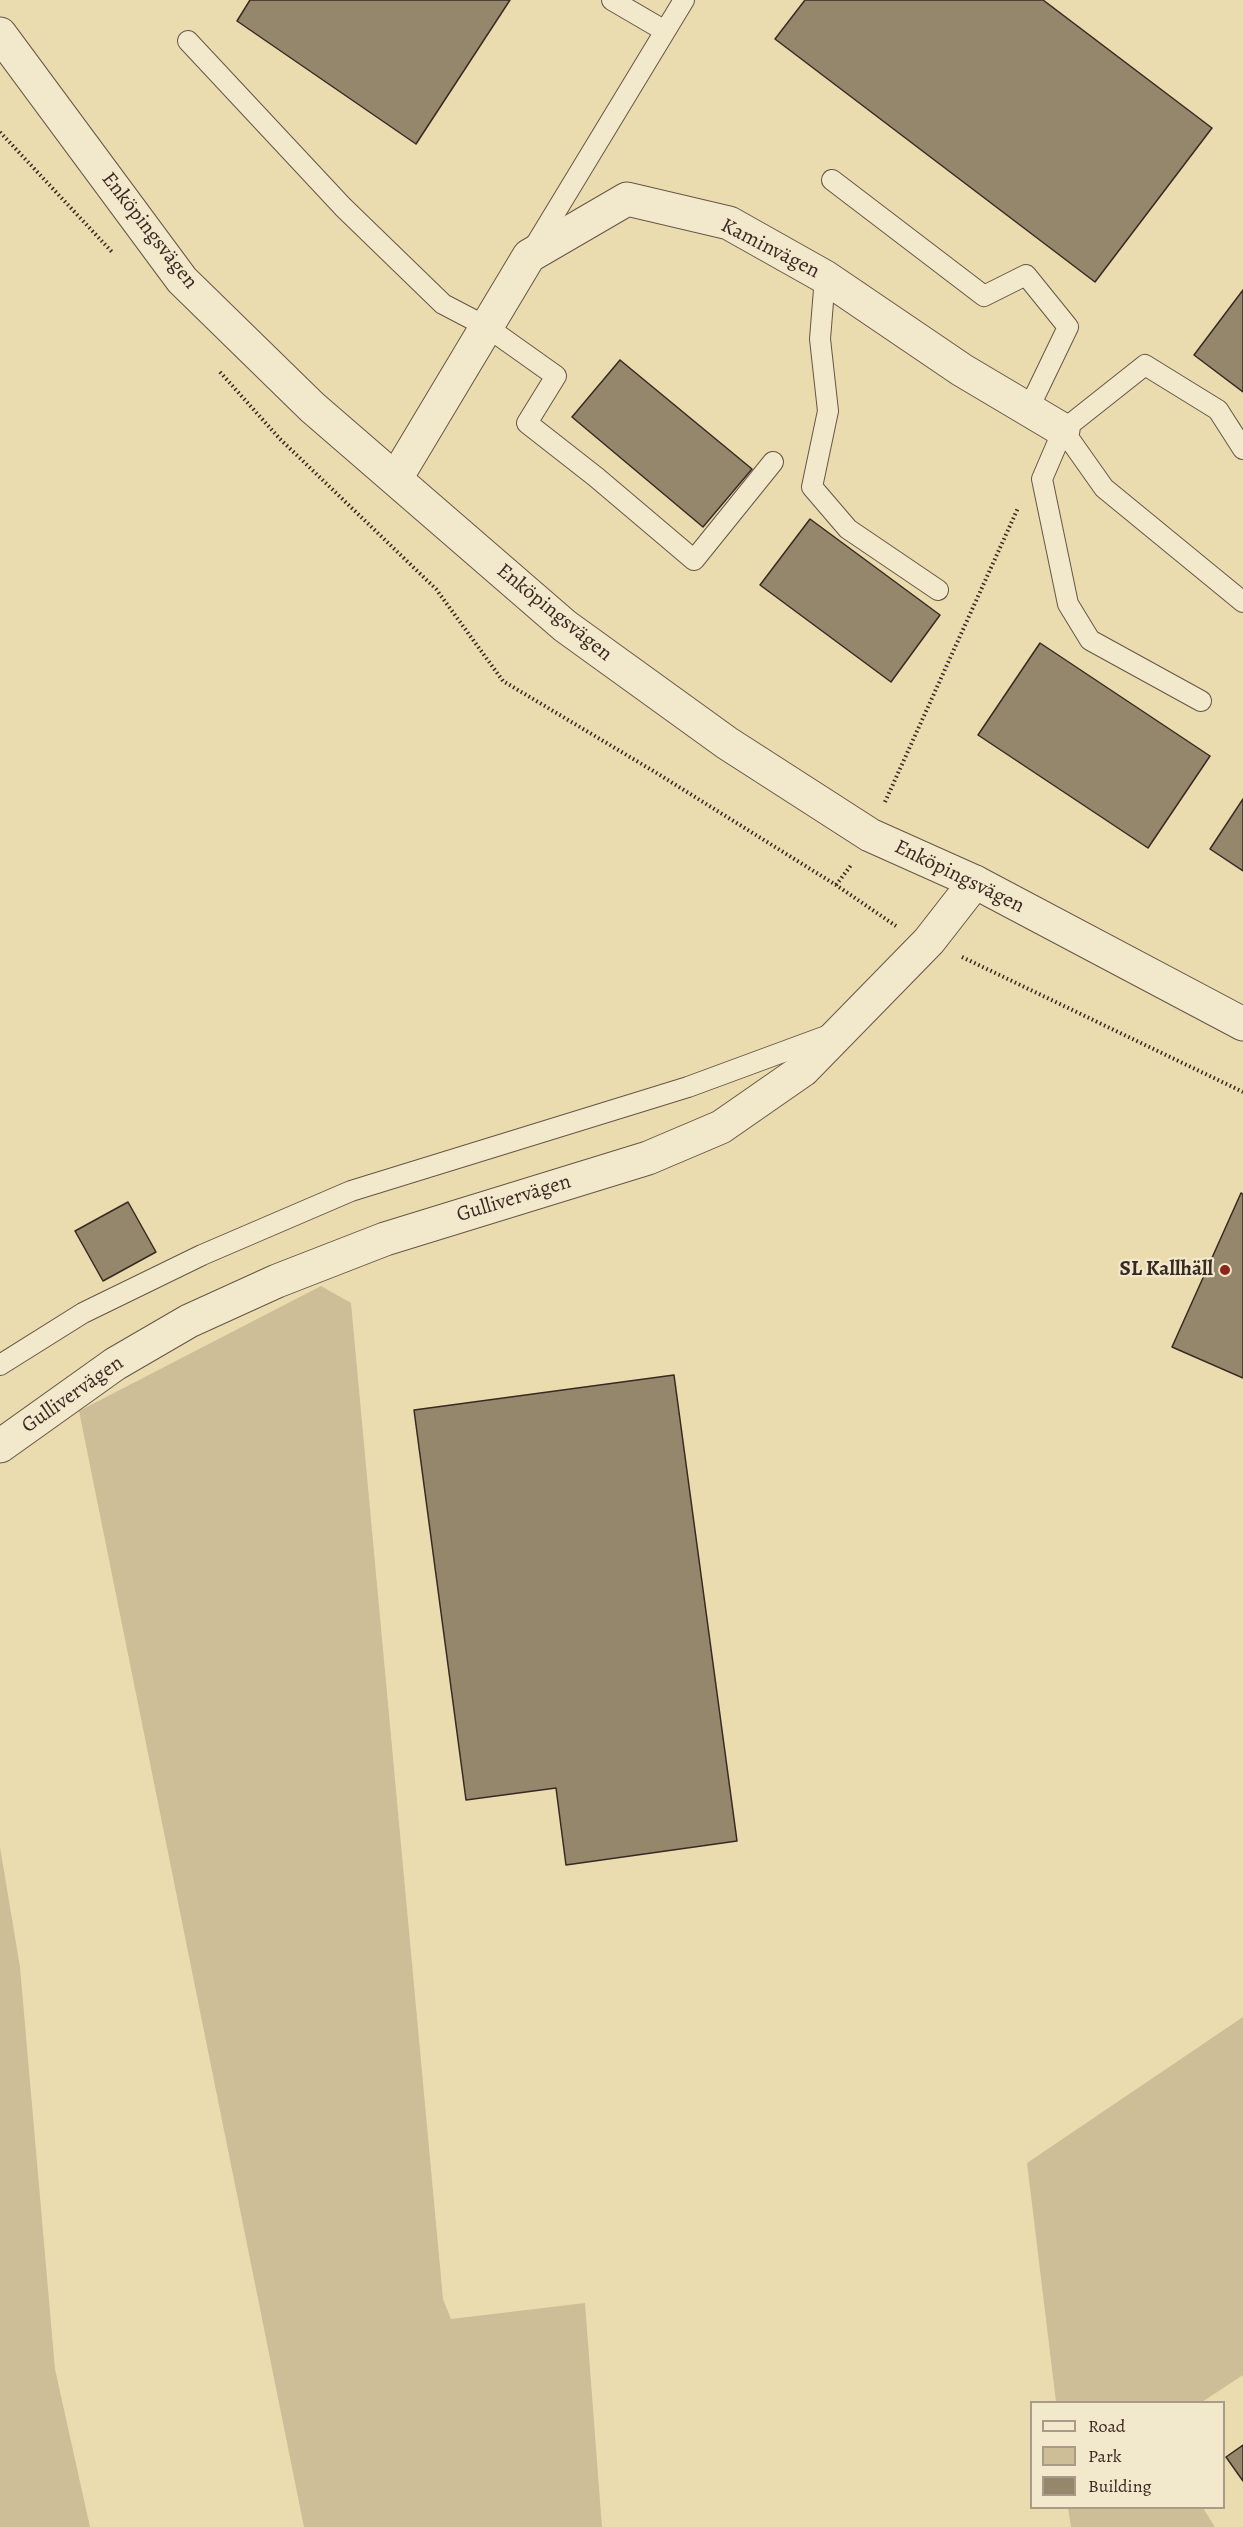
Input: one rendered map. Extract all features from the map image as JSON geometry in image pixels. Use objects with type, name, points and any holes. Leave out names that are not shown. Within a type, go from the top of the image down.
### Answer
[{"type":"street","name":"Enköpingsvägen","points":[[0,34],[182,280],[312,407],[565,626],[727,743],[870,835],[975,882],[1243,1024]]},
{"type":"street","name":"Kaminvägen","points":[[396,478],[529,256],[627,199],[729,223],[825,277],[962,370],[1063,430]]},
{"type":"street","name":"Gullivervägen","points":[[0,1446],[115,1364],[189,1322],[277,1281],[385,1239],[648,1158],[721,1127],[803,1070],[929,941],[975,882]]},
{"type":"lane","points":[[612,0],[665,31]]},
{"type":"lane","points":[[529,256],[684,0]]},
{"type":"lane","points":[[188,41],[311,173],[435,296],[443,303],[487,327],[556,376],[527,423],[596,477],[694,560],[773,462]]},
{"type":"lane","points":[[832,180],[984,296],[1026,274],[1068,327],[1028,410]]},
{"type":"lane","points":[[825,277],[820,339],[828,411],[812,487],[848,529],[939,590]]},
{"type":"lane","points":[[1201,701],[1090,640],[1068,604],[1042,479],[1063,430],[1144,365],[1218,410],[1243,449]]},
{"type":"lane","points":[[1063,430],[1104,488],[1243,602]]},
{"type":"lane","points":[[0,1365],[83,1313],[202,1255],[351,1191],[688,1087],[840,1031]]},
{"type":"path","points":[[888,797],[1022,499]]},
{"type":"path","points":[[929,941],[1243,1092]]},
{"type":"green space","points":[[321,1286],[351,1303],[443,2299],[451,2319],[585,2303],[602,2527],[304,2527],[79,1411]]},
{"type":"green space","points":[[0,1847],[20,1967],[55,2369],[90,2527],[0,2527]]},
{"type":"green space","points":[[1243,2017],[1243,2375],[1204,2401],[1056,2401],[1027,2163]]},
{"type":"green space","points":[[1068,2509],[1204,2509],[1215,2527],[1071,2527]]},
{"type":"building","points":[[250,0],[510,0],[416,144],[237,21]]},
{"type":"building","points":[[805,0],[1043,0],[1212,128],[1095,282],[775,39]]},
{"type":"building","points":[[1243,290],[1243,392],[1194,355]]},
{"type":"building","points":[[620,360],[752,469],[703,527],[572,417]]},
{"type":"building","points":[[810,519],[940,615],[891,682],[760,585]]},
{"type":"building","points":[[1040,643],[1210,756],[1148,848],[978,735]]},
{"type":"building","points":[[1243,799],[1243,871],[1210,849]]},
{"type":"building","name":"SL Kallhäll","points":[[1241,1193],[1243,1194],[1243,1378],[1172,1347]]},
{"type":"building","points":[[128,1202],[156,1252],[103,1281],[75,1231]]},
{"type":"building","points":[[674,1375],[737,1841],[566,1865],[556,1788],[466,1800],[414,1410]]},
{"type":"building","points":[[1243,2445],[1243,2481],[1226,2457]]},
{"type":"place","name":"SL Kallhäll","points":[[1225,1270]]}]
